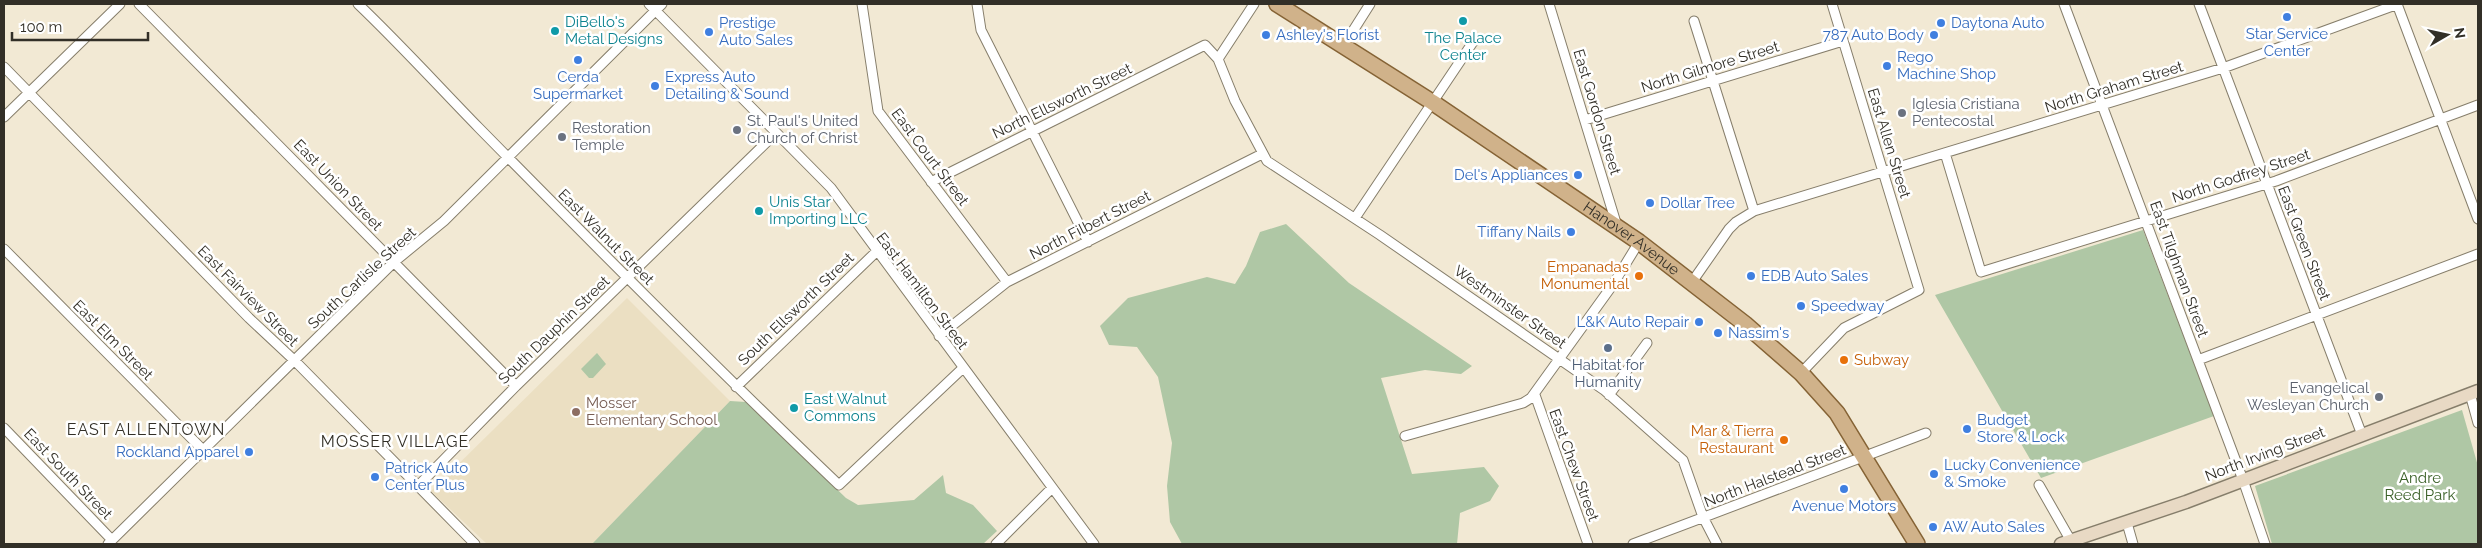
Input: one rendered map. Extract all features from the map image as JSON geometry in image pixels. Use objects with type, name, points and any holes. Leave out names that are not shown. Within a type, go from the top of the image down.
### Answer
[{"type":"main road","name":"Hanover Avenue","points":[[1277,4],[1432,102],[1639,242],[1745,324],[1801,373],[1837,413],[1916,544]]},
{"type":"main road","name":"North Irving Street","points":[[2066,543],[2244,480],[2474,392]]},
{"type":"street","points":[[4,118],[120,4]]},
{"type":"street","name":"East Union Street","points":[[139,4],[516,386]]},
{"type":"street","name":"East Walnut Street","points":[[358,4],[406,49],[508,157],[627,278],[736,387],[839,485],[963,368]]},
{"type":"street","name":"East Hamilton Street","points":[[649,4],[660,7],[776,133],[831,188],[876,252],[1094,544]]},
{"type":"street","name":"East Court Street","points":[[862,4],[878,111],[1008,282]]},
{"type":"street","points":[[977,4],[981,30],[1088,242]]},
{"type":"street","points":[[1254,4],[1218,59],[1235,101],[1262,154]]},
{"type":"street","points":[[1344,45],[1370,4]]},
{"type":"street","name":"East Gordon Street","points":[[1549,4],[1618,228]]},
{"type":"street","name":"East Allen Street","points":[[1801,373],[1841,331],[1853,322],[1919,290],[1832,4]]},
{"type":"street","name":"East Tilghman Street","points":[[2064,4],[2244,480],[2266,544]]},
{"type":"street","name":"East Green Street","points":[[2199,4],[2362,435]]},
{"type":"street","points":[[2397,4],[2478,219]]},
{"type":"street","name":"North Graham Street","points":[[1692,282],[1732,225],[1744,215],[1754,211],[2223,68],[2397,4]]},
{"type":"street","name":"South Carlisle Street","points":[[110,542],[394,262],[441,224],[660,7]]},
{"type":"street","points":[[1694,21],[1754,211]]},
{"type":"street","name":"North Gilmore Street","points":[[1585,120],[1843,41]]},
{"type":"street","points":[[1355,218],[1473,42]]},
{"type":"street","name":"North Ellsworth Street","points":[[931,182],[1206,45],[1218,59]]},
{"type":"street","name":"East Fairview Street","points":[[4,67],[249,318],[295,361],[475,544]]},
{"type":"street","name":"North Godfrey Street","points":[[1945,153],[1981,272],[2267,184],[2478,105]]},
{"type":"street","name":"South Dauphin Street","points":[[416,486],[776,133]]},
{"type":"street","name":"Westminster Street","points":[[1262,154],[1269,162],[1355,218],[1560,359],[1608,395],[1683,460],[1704,517]]},
{"type":"street","name":"North Filbert Street","points":[[939,336],[1008,282],[1262,154]]},
{"type":"street","points":[[1405,436],[1523,403],[1535,396],[1614,283],[1639,242]]},
{"type":"street","name":"East Elm Street","points":[[4,249],[204,451]]},
{"type":"street","name":"South Ellsworth Street","points":[[736,387],[876,252]]},
{"type":"street","points":[[2198,360],[2478,254]]},
{"type":"street","points":[[1608,395],[1647,344]]},
{"type":"street","points":[[2474,392],[2478,423]]},
{"type":"street","name":"East Chew Street","points":[[1535,396],[1588,544]]},
{"type":"street","name":"East South Street","points":[[4,428],[110,542]]},
{"type":"street","name":"North Halstead Street","points":[[1633,544],[1926,433]]},
{"type":"street","points":[[2039,485],[2066,543]]},
{"type":"street","points":[[996,544],[1052,488]]},
{"type":"street","points":[[1704,517],[1717,544]]},
{"type":"street","points":[[2127,523],[2133,544]]},
{"type":"shaded area","points":[[627,298],[730,401],[592,544],[487,544],[431,491]]},
{"type":"green space","points":[[1286,224],[1349,283],[1472,366],[1461,374],[1425,370],[1381,378],[1412,474],[1484,467],[1499,486],[1490,501],[1460,513],[1457,544],[1182,544],[1170,522],[1167,486],[1172,443],[1158,377],[1137,347],[1109,345],[1100,326],[1128,298],[1207,277],[1235,284],[1246,266],[1260,232]]},
{"type":"green space","points":[[2143,230],[2214,416],[2041,478],[1935,295]]},
{"type":"green space","points":[[597,353],[606,364],[593,378],[589,378],[581,369]]},
{"type":"green space","points":[[730,401],[746,402],[846,498],[858,505],[914,500],[943,475],[946,493],[973,505],[997,531],[983,544],[592,544]]},
{"type":"green space","name":"Andre Reed Park","points":[[2462,410],[2478,466],[2478,544],[2272,544],[2255,486]]},
{"type":"place","name":"Star Service Center","points":[[2287,17]]},
{"type":"place","name":"The Palace Center","points":[[1463,21]]},
{"type":"place","name":"Daytona Auto","points":[[1941,23]]},
{"type":"place","name":"DiBello's Metal Designs","points":[[555,31]]},
{"type":"place","name":"Prestige Auto Sales","points":[[709,32]]},
{"type":"place","name":"Ashley's Florist","points":[[1266,35]]},
{"type":"place","name":"787 Auto Body","points":[[1934,35]]},
{"type":"place","name":"Cerda Supermarket","points":[[578,60]]},
{"type":"place","name":"Rego Machine Shop","points":[[1887,66]]},
{"type":"place","name":"Express Auto Detailing & Sound","points":[[655,86]]},
{"type":"place","name":"Iglesia Cristiana Pentecostal","points":[[1902,113]]},
{"type":"place","name":"St. Paul's United Church of Christ","points":[[737,130]]},
{"type":"place","name":"Restoration Temple","points":[[562,137]]},
{"type":"place","name":"Del's Appliances","points":[[1578,175]]},
{"type":"place","name":"Dollar Tree","points":[[1650,203]]},
{"type":"place","name":"Unis Star Importing LLC","points":[[759,211]]},
{"type":"place","name":"Tiffany Nails","points":[[1571,232]]},
{"type":"place","name":"Empanadas Monumental","points":[[1639,276]]},
{"type":"place","name":"EDB Auto Sales","points":[[1751,276]]},
{"type":"place","name":"Speedway","points":[[1801,306]]},
{"type":"place","name":"L&K Auto Repair","points":[[1699,322]]},
{"type":"place","name":"Nassim's","points":[[1718,333]]},
{"type":"place","name":"Habitat for Humanity","points":[[1608,348]]},
{"type":"place","name":"Subway","points":[[1844,360]]},
{"type":"place","name":"Evangelical Wesleyan Church","points":[[2379,397]]},
{"type":"place","name":"East Walnut Commons","points":[[794,408]]},
{"type":"place","name":"Mosser Elementary School","points":[[576,412]]},
{"type":"place","name":"Budget Store & Lock","points":[[1967,429]]},
{"type":"place","name":"Mar & Tierra Restaurant","points":[[1784,440]]},
{"type":"place","name":"Rockland Apparel","points":[[249,452]]},
{"type":"place","name":"Lucky Convenience & Smoke","points":[[1934,474]]},
{"type":"place","name":"Patrick Auto Center Plus","points":[[375,477]]},
{"type":"place","name":"Avenue Motors","points":[[1844,489]]},
{"type":"place","name":"AW Auto Sales","points":[[1933,527]]},
{"type":"district","name":"EAST ALLENTOWN","points":[[146,429]]},
{"type":"district","name":"MOSSER VILLAGE","points":[[395,441]]}]
